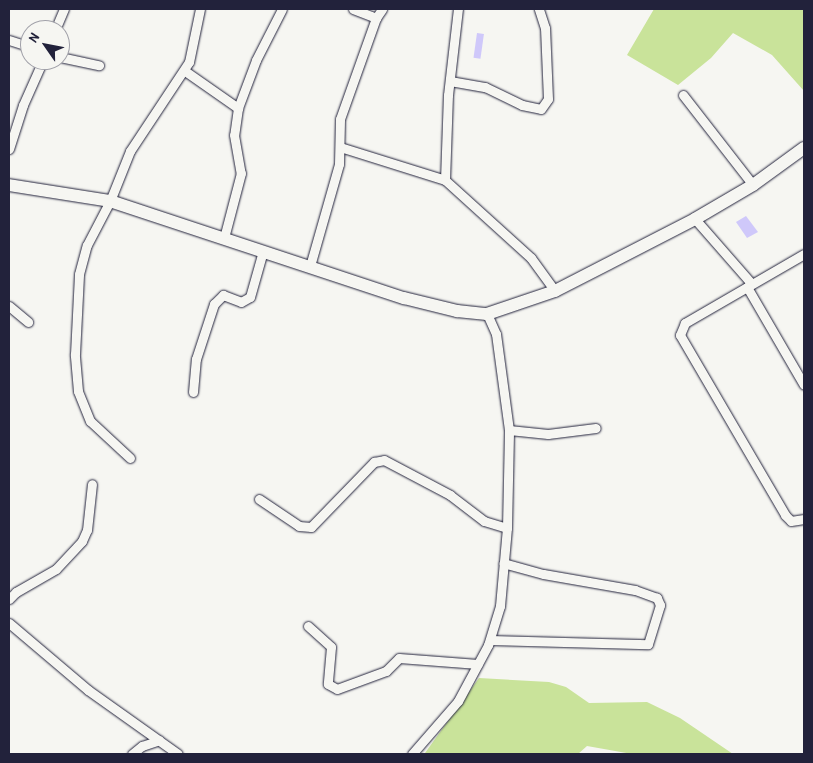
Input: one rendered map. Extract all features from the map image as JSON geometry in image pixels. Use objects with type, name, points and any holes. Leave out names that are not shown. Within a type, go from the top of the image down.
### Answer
[{"type":"main road","points":[[9,185],[110,201],[404,298],[457,311],[487,314],[554,291],[695,219],[753,185],[804,148]]},
{"type":"street","points":[[130,458],[90,421],[78,391],[75,354],[78,274],[87,245],[110,201],[130,151],[185,71],[200,9]]},
{"type":"street","points":[[224,238],[241,172],[234,135],[238,108],[256,60],[282,9]]},
{"type":"street","points":[[353,9],[376,18]]},
{"type":"street","points":[[310,266],[339,164],[340,119],[376,18],[382,9]]},
{"type":"street","points":[[445,180],[450,81],[458,9]]},
{"type":"street","points":[[450,81],[486,87],[522,106],[541,109],[548,99],[545,28],[539,9]]},
{"type":"street","points":[[70,59],[99,65]]},
{"type":"street","points":[[9,149],[23,105],[39,70]]},
{"type":"street","points":[[185,71],[238,108]]},
{"type":"street","points":[[683,95],[717,135],[753,185]]},
{"type":"street","points":[[340,147],[445,180],[530,258],[554,291]]},
{"type":"street","points":[[695,219],[749,285],[804,386]]},
{"type":"street","points":[[193,392],[196,359],[214,304],[222,295],[241,302],[250,297],[263,251]]},
{"type":"street","points":[[804,254],[685,323],[680,335],[785,515],[792,521],[804,519]]},
{"type":"street","points":[[9,306],[28,322]]},
{"type":"street","points":[[412,754],[458,701],[490,640],[500,606],[507,528],[509,430],[497,343],[487,314]]},
{"type":"street","points":[[509,430],[548,434],[596,428]]},
{"type":"street","points":[[259,500],[299,526],[311,527],[374,462],[384,460],[450,495],[484,522],[507,528]]},
{"type":"street","points":[[9,599],[16,592],[56,569],[82,541],[87,530],[92,484]]},
{"type":"street","points":[[490,640],[648,644],[660,606],[658,598],[636,590],[550,575],[503,563]]},
{"type":"street","points":[[9,623],[88,690],[178,754]]},
{"type":"street","points":[[308,626],[329,642],[328,684],[337,689],[386,672],[399,658],[478,664]]},
{"type":"street","points":[[132,754],[142,746],[159,740]]},
{"type":"green space","points":[[654,9],[804,9],[804,91],[772,55],[733,33],[711,58],[678,85],[627,55]]},
{"type":"green space","points":[[479,678],[549,682],[566,687],[589,703],[647,702],[680,718],[733,754],[632,754],[587,746],[578,754],[425,753]]},
{"type":"building","points":[[477,33],[484,34],[480,59],[474,58]]},
{"type":"building","points":[[746,216],[758,232],[747,238],[736,222]]}]
